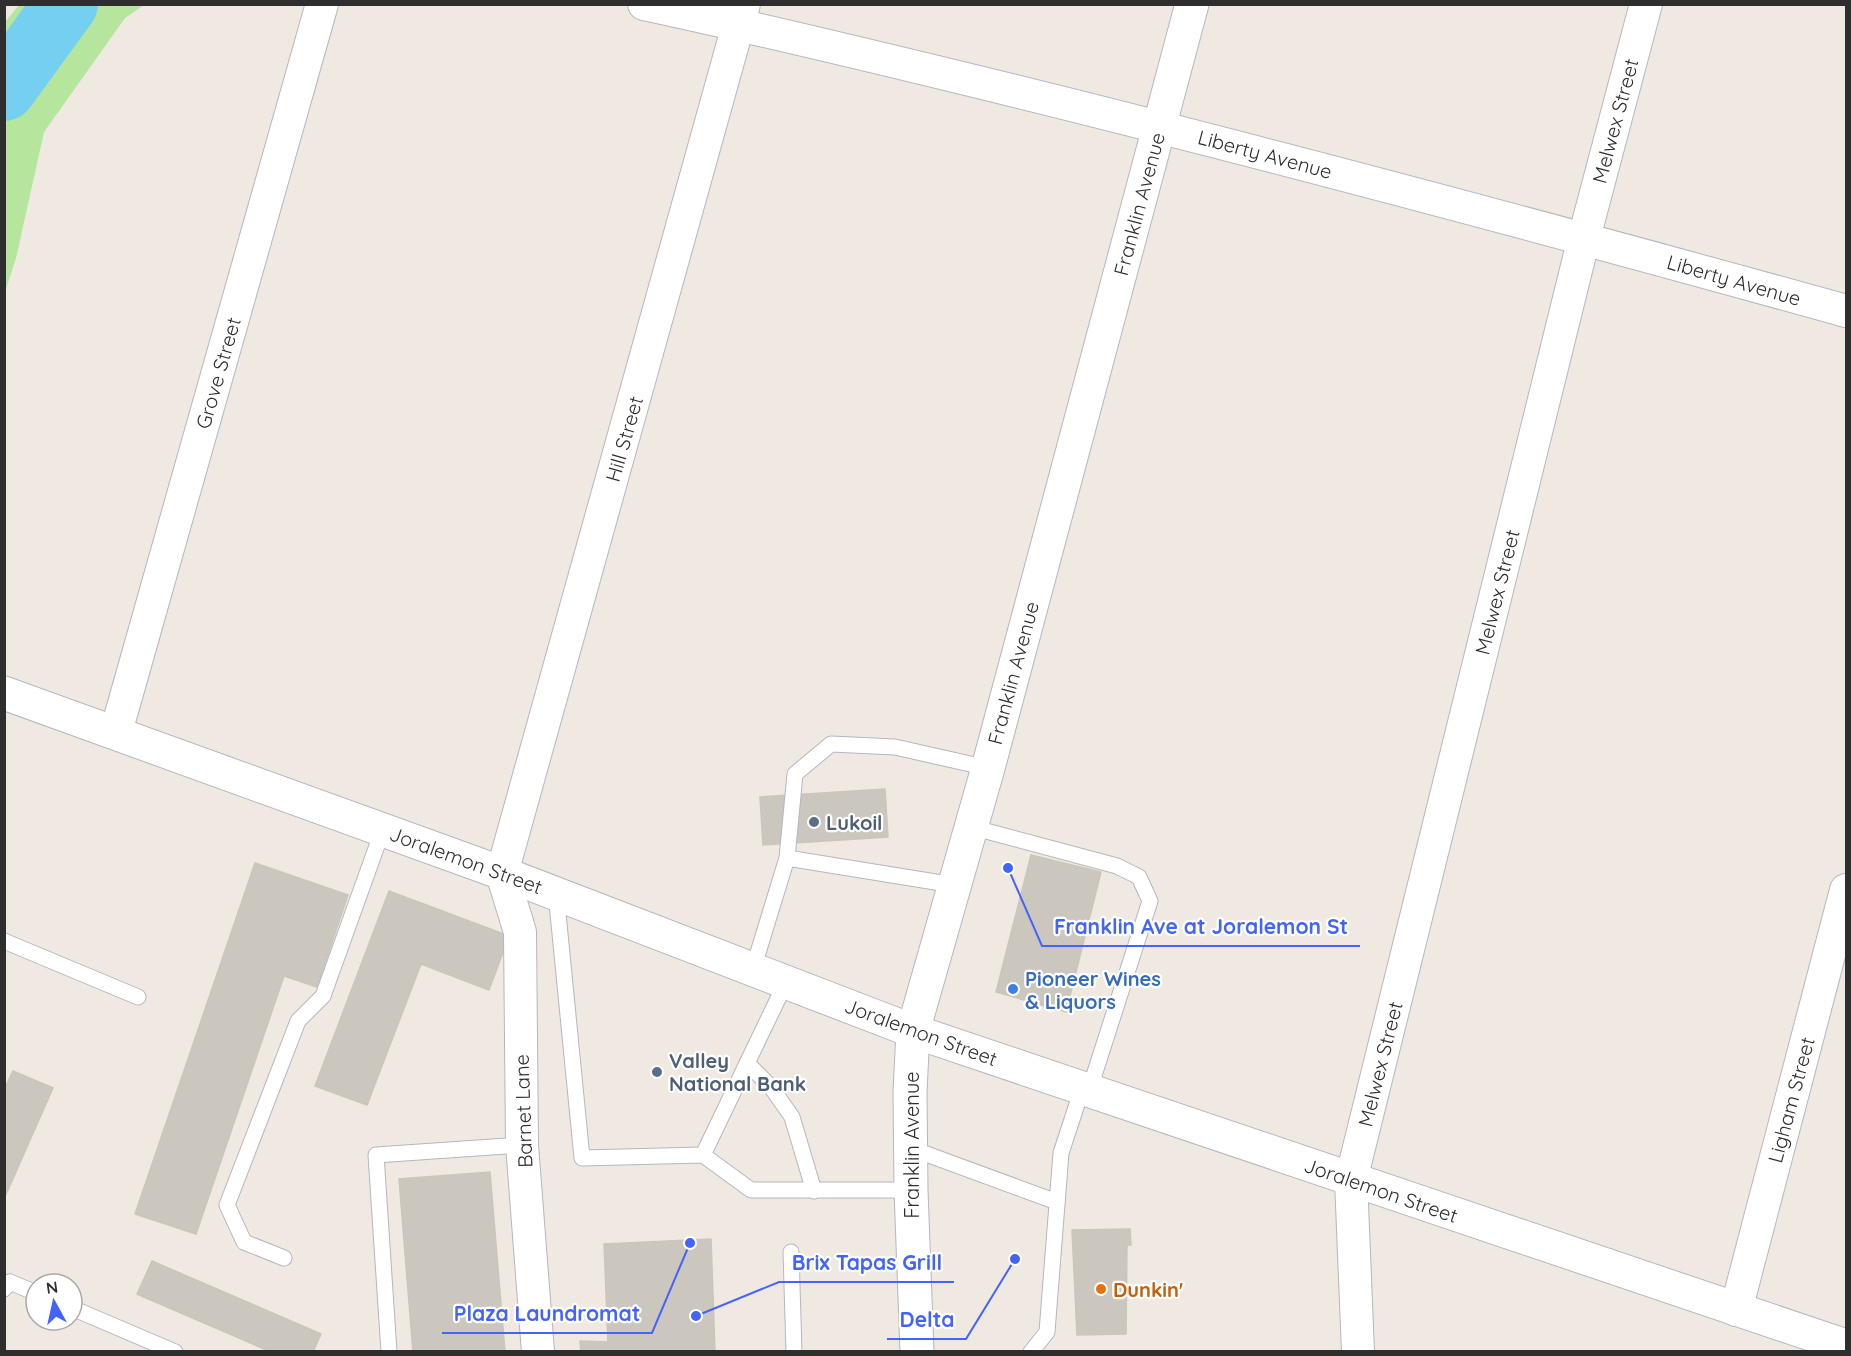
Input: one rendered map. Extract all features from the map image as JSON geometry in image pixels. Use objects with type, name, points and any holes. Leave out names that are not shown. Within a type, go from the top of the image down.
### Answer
[{"type":"street","name":"Liberty Avenue","points":[[644,4],[742,15],[1584,238],[1846,311]]},
{"type":"street","name":"Franklin Avenue","points":[[917,1352],[910,1148],[913,1031],[988,768],[1192,4]]},
{"type":"street","name":"Melwex Street","points":[[1358,1352],[1351,1180],[1584,238],[1646,4]]},
{"type":"street","name":"Grove Street","points":[[116,732],[321,10]]},
{"type":"street","name":"Hill Street","points":[[502,873],[742,15]]},
{"type":"street","name":"Joralemon Street","points":[[4,693],[556,893],[913,1031],[1736,1310],[1811,1343],[1846,1346]]},
{"type":"street","name":"Barnet Lane","points":[[502,873],[520,932],[522,1145],[538,1352]]},
{"type":"street","name":"Ligham Street","points":[[1736,1310],[1846,890]]},
{"type":"lane","points":[[753,969],[787,858],[795,774],[831,744],[895,747],[988,768]]},
{"type":"lane","points":[[971,827],[1117,866],[1139,877],[1150,901],[1061,1153],[1047,1332],[1031,1352]]},
{"type":"lane","points":[[284,1258],[244,1242],[227,1205],[298,1021],[323,996],[383,829]]},
{"type":"lane","points":[[787,858],[954,885]]},
{"type":"lane","points":[[556,893],[582,1158],[703,1155],[751,1190],[911,1190]]},
{"type":"lane","points":[[4,941],[138,997]]},
{"type":"lane","points":[[703,1155],[786,982]]},
{"type":"lane","points":[[747,1063],[771,1087],[792,1117],[814,1191]]},
{"type":"lane","points":[[388,1352],[376,1155],[522,1145]]},
{"type":"lane","points":[[910,1148],[1057,1202]]},
{"type":"lane","points":[[791,1252],[794,1352]]},
{"type":"lane","points":[[4,1289],[10,1282],[24,1288]]},
{"type":"lane","points":[[84,1313],[175,1352]]},
{"type":"green space","points":[[19,5],[144,5],[125,18],[44,132],[16,258],[5,292],[5,22]]},
{"type":"building","points":[[885,789],[888,837],[763,845],[760,797]]},
{"type":"building","points":[[1031,855],[1101,872],[1066,1012],[996,992]]},
{"type":"building","points":[[255,863],[348,895],[317,987],[284,976],[196,1234],[135,1214]]},
{"type":"building","points":[[389,891],[509,936],[489,990],[421,964],[367,1105],[315,1086]]},
{"type":"building","points":[[13,1071],[53,1088],[4,1199],[4,1090]]},
{"type":"building","points":[[490,1172],[505,1352],[413,1352],[399,1179]]},
{"type":"building","name":"Dunkin'","points":[[1130,1229],[1131,1245],[1127,1245],[1126,1334],[1077,1335],[1072,1230]]},
{"type":"building","points":[[711,1239],[715,1352],[581,1352],[580,1341],[608,1342],[604,1244]]},
{"type":"building","points":[[152,1261],[321,1334],[313,1352],[271,1352],[137,1294]]},
{"type":"waterway","points":[[4,89],[66,4]]},
{"type":"place","name":"Lukoil","points":[[814,822]]},
{"type":"place","name":"Franklin Ave at Joralemon St","points":[[1008,868]]},
{"type":"place","name":"Pioneer Wines & Liquors","points":[[1013,989]]},
{"type":"place","name":"Valley National Bank","points":[[657,1072]]},
{"type":"place","name":"Plaza Laundromat","points":[[690,1243]]},
{"type":"place","name":"Delta","points":[[1015,1259]]},
{"type":"place","name":"Dunkin'","points":[[1101,1289]]},
{"type":"place","name":"Brix Tapas Grill","points":[[696,1316]]}]
